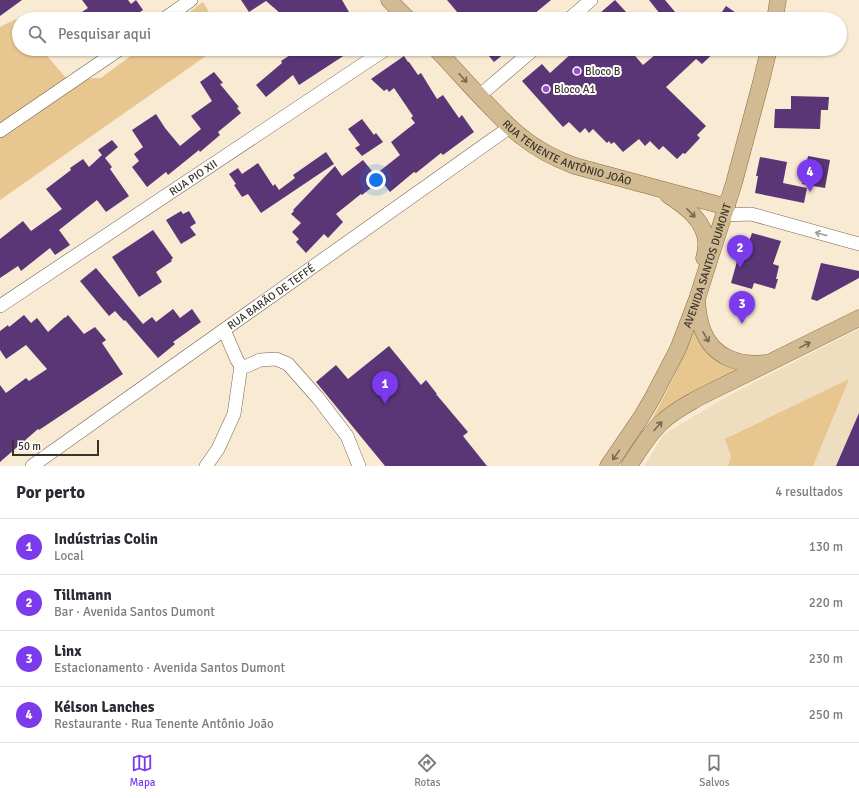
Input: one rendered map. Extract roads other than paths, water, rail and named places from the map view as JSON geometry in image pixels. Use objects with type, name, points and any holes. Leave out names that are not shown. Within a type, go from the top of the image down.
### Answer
[{"type":"main road","points":[[389,0],[401,12]]},
{"type":"main road","points":[[776,12],[778,0]]},
{"type":"main road","name":"RUA TENENTE ANTÔNIO JOÃO","points":[[442,56],[510,127],[522,137],[561,161],[581,168],[660,189],[726,211]]},
{"type":"main road","name":"AVENIDA SANTOS DUMONT","points":[[608,466],[642,416],[678,349],[697,299],[726,211],[762,82],[768,56]]},
{"type":"main road","points":[[660,189],[695,216],[706,239],[704,260],[682,323],[678,349]]},
{"type":"main road","points":[[697,299],[698,312],[703,332],[708,342],[715,350],[734,361],[744,364],[770,363]]},
{"type":"main road","points":[[632,462],[650,435],[661,422],[673,413],[698,398],[859,318]]},
{"type":"street","points":[[174,12],[191,0]]},
{"type":"street","points":[[577,12],[591,0]]},
{"type":"street","points":[[0,131],[110,56]]},
{"type":"street","name":"RUA PIO XII","points":[[0,306],[375,56]]},
{"type":"street","points":[[479,96],[526,56]]},
{"type":"street","name":"RUA BARÃO DE TEFFÉ","points":[[32,466],[510,127]]},
{"type":"street","name":"RUA TENENTE ANTÔNIO JOÃO","points":[[726,211],[751,214],[859,244]]},
{"type":"street","points":[[206,466],[218,449],[234,414],[241,366],[224,330]]},
{"type":"street","points":[[241,366],[247,366],[260,360],[276,359],[288,364],[318,398],[347,436],[359,466]]},
{"type":"place","name":"Bloco B","points":[[577,71]]},
{"type":"place","name":"Bloco A1","points":[[546,89]]},
{"type":"place","name":"Kélson Lanches","points":[[810,192]]},
{"type":"place","name":"Tillmann","points":[[740,268]]},
{"type":"place","name":"Linx","points":[[742,324]]},
{"type":"place","name":"Indústrias Colin","points":[[385,404]]}]
